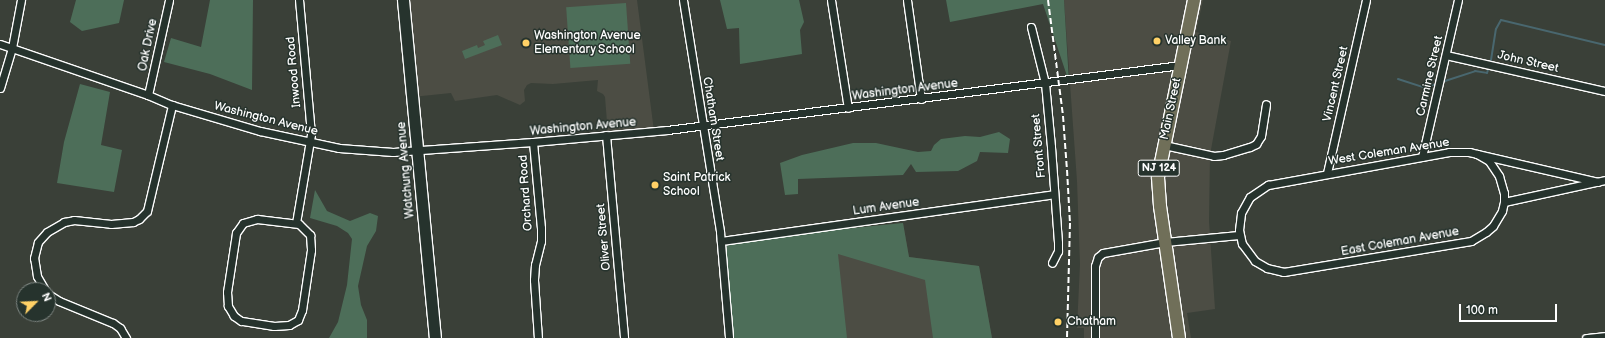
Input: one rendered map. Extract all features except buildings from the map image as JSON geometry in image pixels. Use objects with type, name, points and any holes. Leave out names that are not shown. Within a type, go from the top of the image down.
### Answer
[{"type":"main road","name":"Watchung Avenue","points":[[404,0],[435,338]]},
{"type":"main road","name":"Main Street","points":[[1179,338],[1165,242],[1158,177],[1194,0]]},
{"type":"street","points":[[0,88],[12,48],[21,0]]},
{"type":"street","name":"Oak Drive","points":[[148,95],[169,0]]},
{"type":"street","name":"Inwood Road","points":[[296,223],[311,134],[299,0]]},
{"type":"street","name":"Chatham Street","points":[[683,0],[721,241],[729,338]]},
{"type":"street","points":[[831,0],[848,108]]},
{"type":"street","points":[[907,0],[921,99]]},
{"type":"street","name":"Vincent Street","points":[[1327,173],[1366,0]]},
{"type":"street","name":"Carmine Street","points":[[1422,157],[1458,0]]},
{"type":"street","name":"Front Street","points":[[1031,27],[1044,84],[1054,194],[1058,251],[1052,263]]},
{"type":"street","name":"Washington Avenue","points":[[0,44],[148,95],[172,105],[260,131],[310,143],[370,151],[417,151],[703,126],[1044,84],[1181,65]]},
{"type":"street","name":"John Street","points":[[1446,55],[1605,91]]},
{"type":"street","points":[[1164,145],[1214,156],[1250,147],[1256,144],[1261,136],[1266,104]]},
{"type":"street","points":[[40,282],[37,276],[34,258],[38,242],[47,232],[64,222],[74,220],[111,224],[133,222],[143,216],[147,211],[172,105]]},
{"type":"street","name":"Oliver Street","points":[[606,135],[624,338]]},
{"type":"street","name":"Orchard Road","points":[[533,142],[541,228],[541,241],[535,265],[534,280],[538,338]]},
{"type":"street","name":"West Coleman Avenue","points":[[1239,235],[1239,221],[1241,213],[1250,197],[1256,191],[1272,183],[1449,152],[1477,154],[1601,181]]},
{"type":"street","points":[[1477,154],[1489,161],[1499,176],[1503,188],[1504,202],[1601,181]]},
{"type":"street","name":"Lum Avenue","points":[[721,241],[1054,194]]},
{"type":"street","name":"East Coleman Avenue","points":[[1239,235],[1246,251],[1263,266],[1275,271],[1293,271],[1471,241],[1483,235],[1493,226],[1502,211],[1504,202]]},
{"type":"street","points":[[257,219],[296,223],[303,226],[310,235],[312,250],[302,310],[298,320],[289,325],[274,326],[237,319],[230,311],[227,300],[234,239],[239,228],[249,220],[257,219]]},
{"type":"street","points":[[1095,338],[1095,266],[1098,257],[1103,253],[1165,242],[1239,235]]},
{"type":"street","points":[[56,299],[112,323],[120,328],[126,338]]},
{"type":"street","points":[[1586,338],[1605,336]]},
{"type":"shaded area","points":[[403,0],[637,0],[654,131],[608,135],[605,97],[597,91],[598,80],[553,84],[531,83],[527,85],[524,90],[525,101],[520,105],[497,95],[455,101],[451,93],[412,97]]},
{"type":"shaded area","points":[[1064,0],[1203,0],[1196,32],[1231,41],[1210,155],[1209,221],[1215,309],[1187,313],[1191,338],[1084,338],[1084,328],[1077,328],[1080,264],[1077,181]]},
{"type":"shaded area","points":[[903,223],[909,257],[979,266],[992,338],[729,338],[722,241]]},
{"type":"green space","points":[[76,0],[124,0],[119,23],[82,31],[70,22]]},
{"type":"green space","points":[[210,0],[253,0],[252,90],[210,74],[164,62],[171,38],[201,47]]},
{"type":"green space","points":[[720,0],[799,0],[804,22],[800,30],[802,54],[740,64],[739,28],[727,29]]},
{"type":"green space","points":[[946,0],[1064,0],[1069,82],[1043,4],[950,22]]},
{"type":"green space","points":[[626,3],[630,64],[570,68],[566,7]]},
{"type":"green space","points":[[498,35],[502,45],[465,59],[462,51],[477,45],[478,48],[485,45],[483,41]]},
{"type":"green space","points":[[80,84],[110,92],[101,145],[122,150],[114,192],[57,183],[64,142]]},
{"type":"green space","points":[[999,132],[1010,139],[1008,153],[980,152],[977,161],[958,171],[916,172],[911,164],[903,175],[798,179],[798,194],[785,195],[780,163],[802,155],[853,143],[876,143],[918,152],[931,151],[934,145],[941,139],[965,136],[980,137]]},
{"type":"green space","points":[[315,190],[327,211],[350,221],[370,213],[378,216],[376,231],[367,246],[358,286],[361,305],[367,320],[367,338],[329,338],[338,322],[347,285],[352,239],[348,233],[337,226],[310,218]]},
{"type":"green space","points":[[903,223],[909,257],[979,266],[992,338],[933,338],[925,280],[838,254],[847,338],[729,338],[722,241]]},
{"type":"waterway","points":[[1491,60],[1496,29],[1501,20],[1605,45]]},
{"type":"waterway","points":[[1445,81],[1475,71],[1487,73],[1488,70]]},
{"type":"waterway","points":[[1398,79],[1425,88],[1433,85]]},
{"type":"railway","points":[[1048,0],[1063,116],[1070,223],[1067,338]]},
{"type":"place","name":"Valley Bank","points":[[1157,41]]},
{"type":"place","name":"Washington Avenue Elementary School","points":[[526,43]]},
{"type":"place","name":"Saint Patrick School","points":[[655,185]]},
{"type":"place","name":"Chatham","points":[[1058,322]]}]
